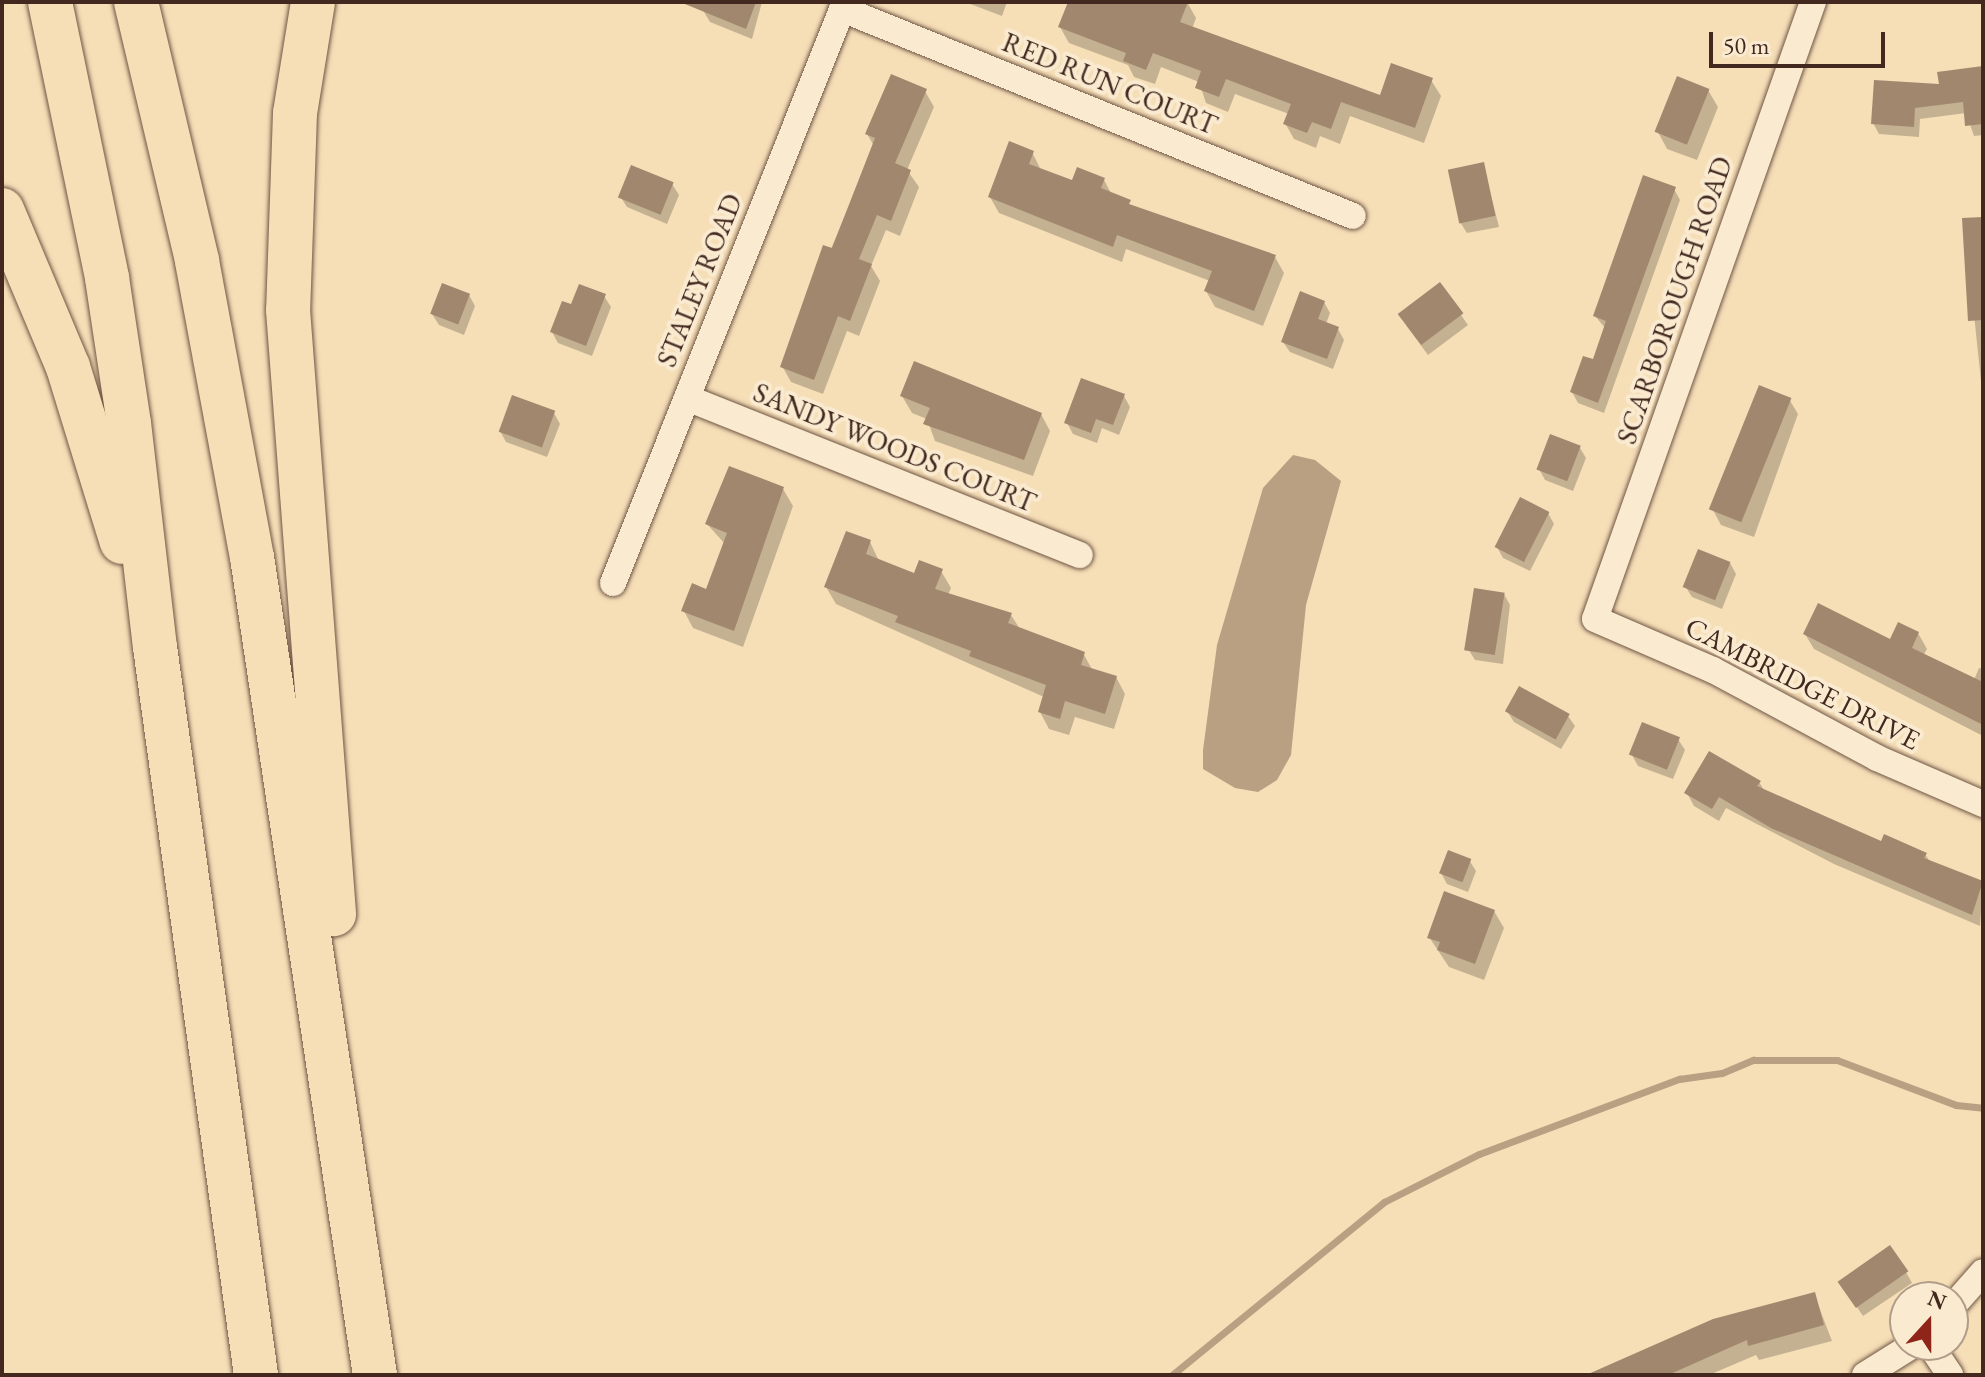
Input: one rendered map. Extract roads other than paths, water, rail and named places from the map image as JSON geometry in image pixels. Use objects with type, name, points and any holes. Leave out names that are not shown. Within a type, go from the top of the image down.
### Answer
[{"type":"highway","points":[[50,2],[107,278],[256,1375]]},
{"type":"highway","points":[[136,2],[197,261],[239,482],[375,1375]]},
{"type":"highway","points":[[313,2],[293,140],[288,310],[362,1284]]},
{"type":"highway","points":[[2,210],[68,367],[155,647]]},
{"type":"street","name":"SCARBOROUGH ROAD","points":[[1595,619],[1813,2]]},
{"type":"street","name":"RED RUN COURT","points":[[844,6],[1353,216]]},
{"type":"street","name":"STALEY ROAD","points":[[613,583],[844,6]]},
{"type":"street","name":"SANDY WOODS COURT","points":[[687,398],[1080,555]]},
{"type":"street","name":"CAMBRIDGE DRIVE","points":[[1595,619],[1713,670],[1877,758],[1983,804]]},
{"type":"street","points":[[1969,1288],[1983,1272]]},
{"type":"street","points":[[1865,1375],[1889,1360]]},
{"type":"waterway","points":[[1172,1375],[1384,1202],[1479,1154],[1679,1079],[1722,1073],[1753,1060],[1837,1060],[1956,1105],[1983,1108]]}]
